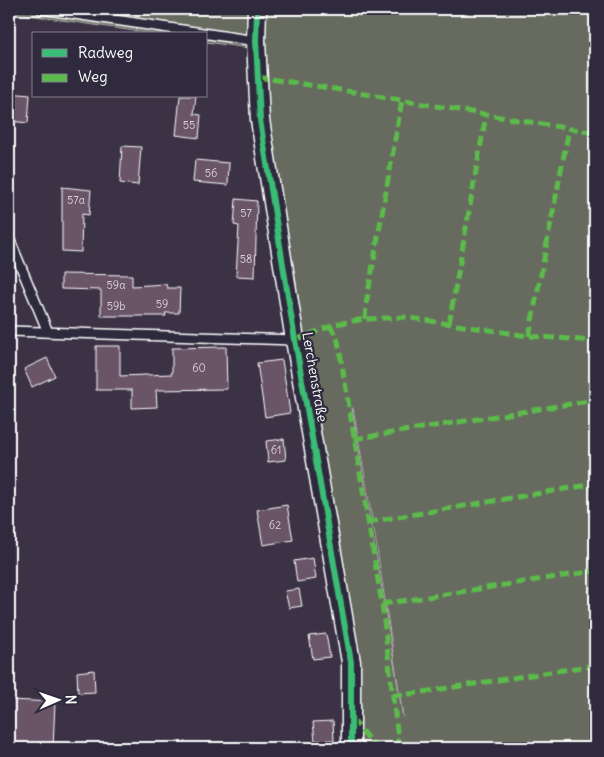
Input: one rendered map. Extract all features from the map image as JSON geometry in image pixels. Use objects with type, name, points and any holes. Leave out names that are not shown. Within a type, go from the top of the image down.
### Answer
[{"type":"street","name":"Lerchenstraße","points":[[258,9],[256,41],[260,120],[295,340],[351,662],[350,748]]},
{"type":"lane","points":[[41,9],[196,32]]},
{"type":"lane","points":[[208,34],[256,41]]},
{"type":"lane","points":[[9,238],[48,332]]},
{"type":"lane","name":"Lerchenstraße","points":[[9,332],[295,340]]},
{"type":"green space","points":[[9,9],[250,9],[249,48],[208,42],[208,32],[141,32],[9,12]]},
{"type":"green space","points":[[262,9],[595,9],[595,748],[358,748],[266,123]],"holes":[[[352,408],[375,536],[403,717]]]},
{"type":"building","points":[[9,93],[30,95],[28,123],[9,121]]},
{"type":"building","points":[[180,98],[196,98],[194,114],[201,115],[199,138],[176,135]]},
{"type":"building","points":[[122,146],[141,147],[138,185],[120,183]]},
{"type":"building","points":[[195,160],[229,163],[228,185],[193,182]]},
{"type":"building","points":[[62,187],[91,190],[89,215],[82,214],[81,252],[62,251]]},
{"type":"building","points":[[236,199],[257,201],[255,277],[236,276],[239,226],[234,225]]},
{"type":"building","points":[[61,274],[132,275],[132,286],[166,284],[167,288],[180,288],[179,313],[165,313],[166,316],[101,316],[101,290],[61,289]]},
{"type":"building","points":[[96,346],[120,346],[120,376],[172,374],[172,348],[226,347],[227,389],[156,390],[157,407],[132,408],[132,390],[96,390]]},
{"type":"building","points":[[47,358],[55,376],[32,387],[24,369]]},
{"type":"building","points":[[282,360],[290,413],[265,417],[257,363]]},
{"type":"building","points":[[284,439],[286,460],[268,462],[266,441]]},
{"type":"building","points":[[287,505],[293,540],[263,545],[257,510]]},
{"type":"building","points":[[313,558],[316,579],[297,582],[294,561]]},
{"type":"building","points":[[299,589],[302,606],[289,608],[285,591]]},
{"type":"building","points":[[326,634],[330,657],[313,659],[309,636]]},
{"type":"building","points":[[94,670],[95,692],[78,693],[77,672]]},
{"type":"building","points":[[9,700],[55,702],[53,748],[9,748]]},
{"type":"building","points":[[333,721],[334,740],[315,741],[313,722]]},
{"type":"marked path","points":[[257,77],[595,133]]},
{"type":"marked path","points":[[365,319],[402,100]]},
{"type":"marked path","points":[[449,324],[486,115]]},
{"type":"marked path","points":[[529,336],[569,129]]},
{"type":"marked path","points":[[295,340],[336,324],[365,319],[404,317],[529,336],[595,341]]},
{"type":"marked path","points":[[330,325],[338,341],[382,604],[399,748]]},
{"type":"marked path","points":[[354,439],[595,400]]},
{"type":"marked path","points":[[368,522],[595,484]]},
{"type":"marked path","points":[[382,604],[595,571]]},
{"type":"marked path","points":[[393,695],[410,694],[595,665]]},
{"type":"marked path","points":[[352,719],[376,748]]},
{"type":"cycle path","points":[[257,9],[256,41],[260,120],[295,340],[351,662],[351,748]]}]
